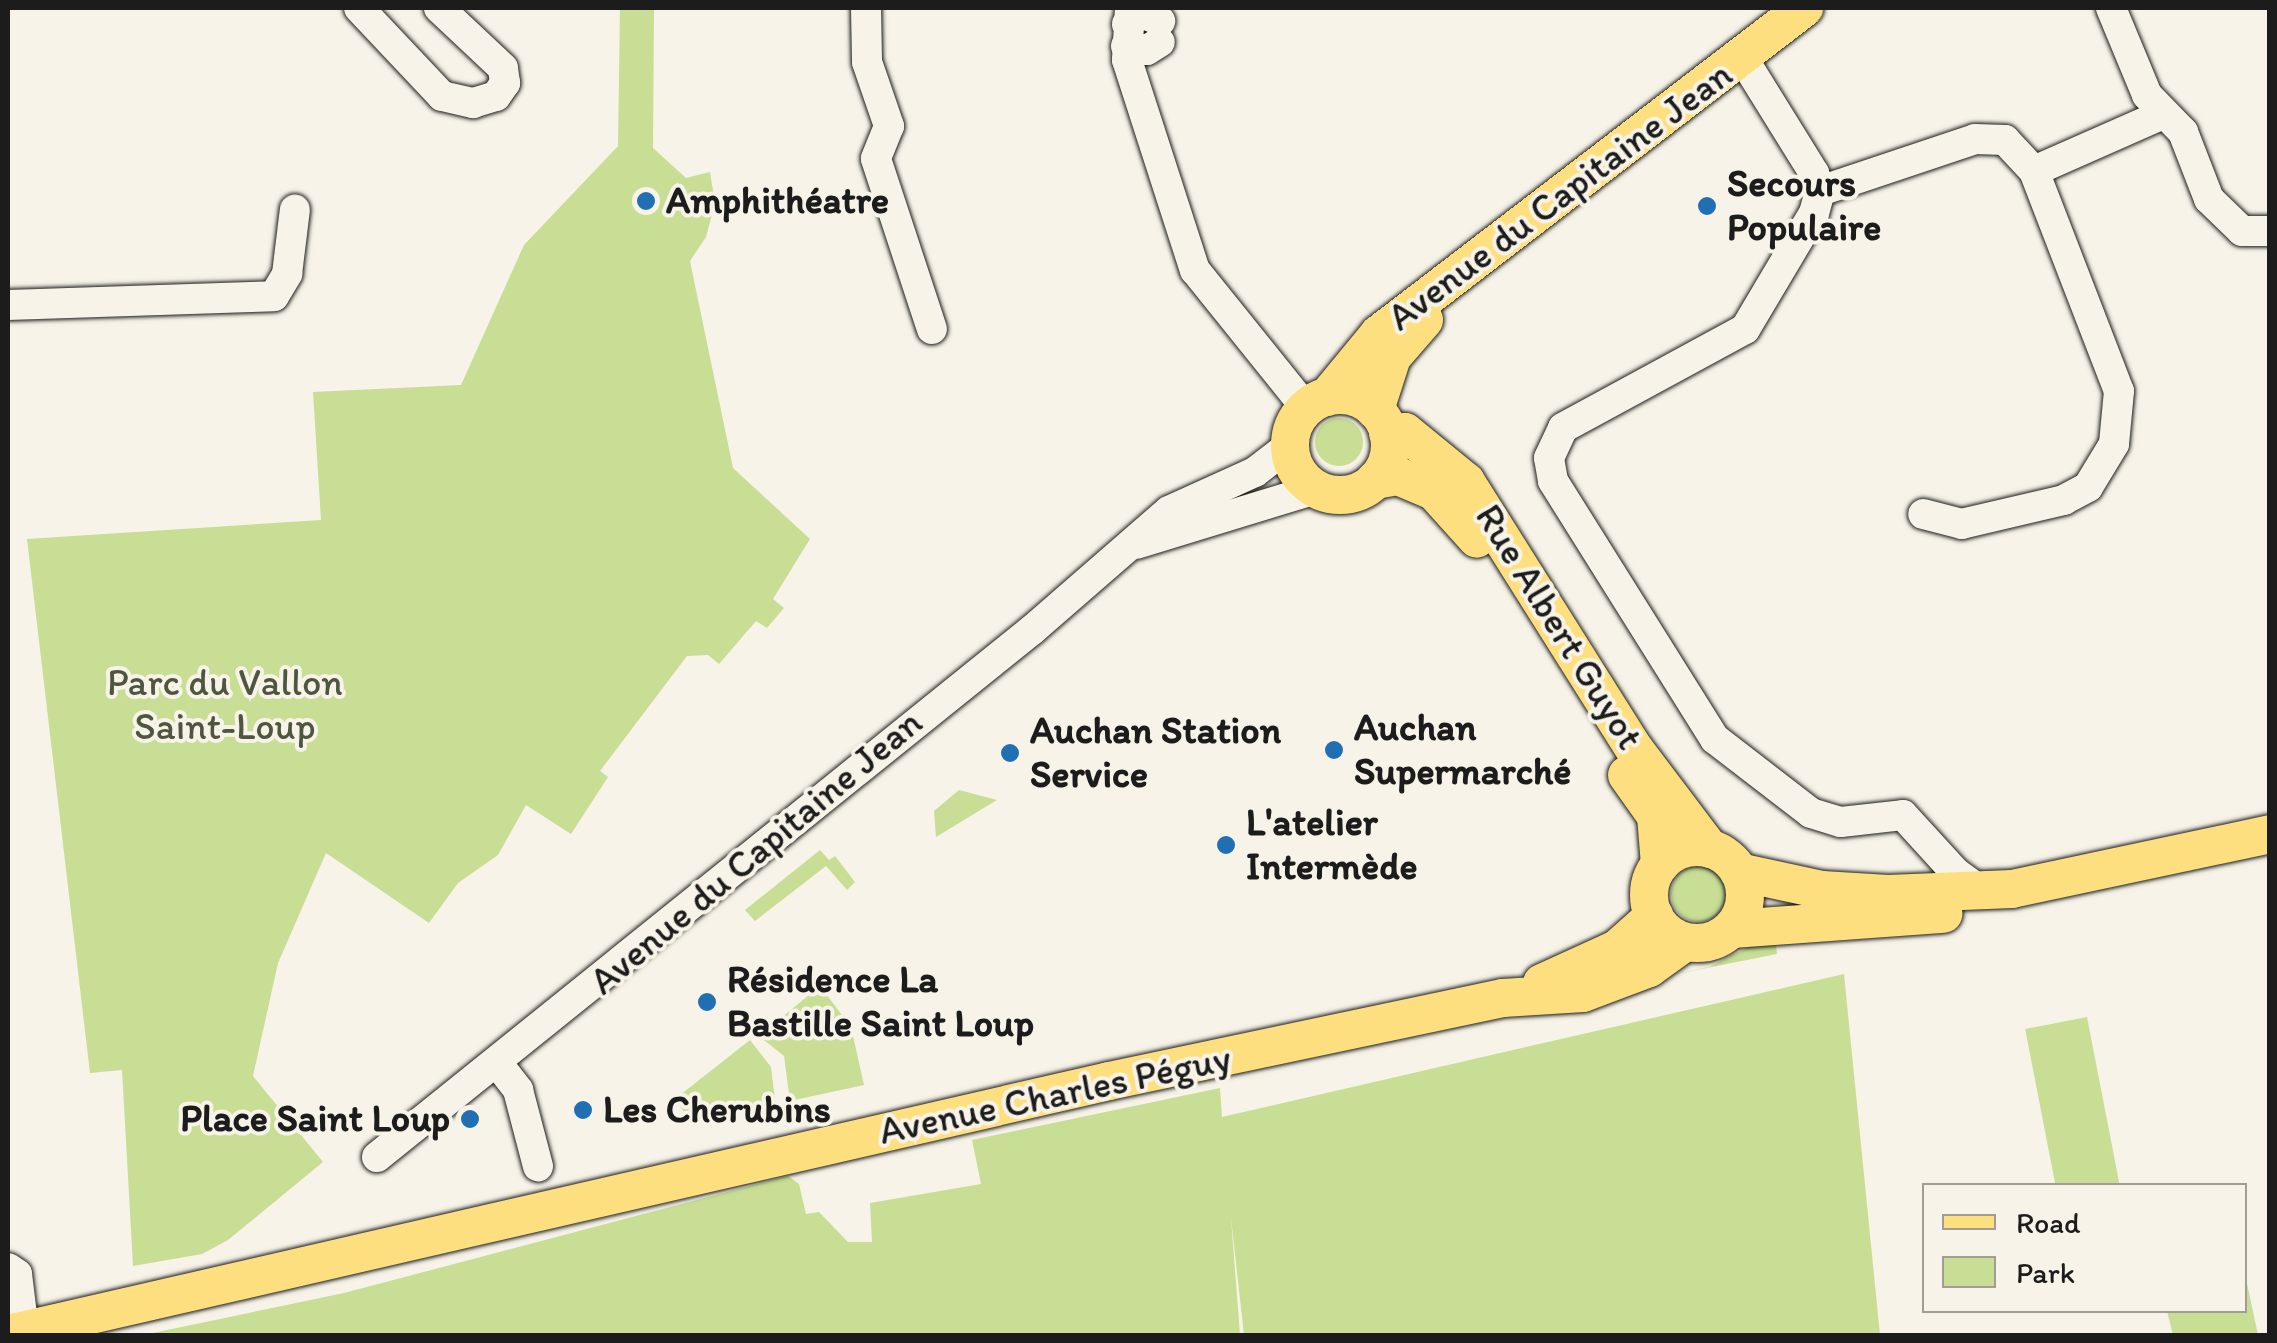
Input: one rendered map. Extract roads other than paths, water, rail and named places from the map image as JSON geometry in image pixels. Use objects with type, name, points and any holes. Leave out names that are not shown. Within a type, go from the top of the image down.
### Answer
[{"type":"main road","name":"Avenue du Capitaine Jean","points":[[1382,421],[1392,357],[1411,330],[1746,63],[1804,8]]},
{"type":"main road","name":"Avenue du Capitaine Jean","points":[[1316,402],[1379,334],[1746,63],[1830,8]]},
{"type":"main road","points":[[1353,397],[1382,421],[1385,466],[1375,480],[1347,494],[1316,489],[1297,470],[1290,445],[1316,402],[1353,397]]},
{"type":"main road","name":"Rue Albert Guyot","points":[[1382,421],[1405,432],[1466,482],[1635,750],[1724,860]]},
{"type":"main road","name":"Rue Albert Guyot","points":[[1375,480],[1398,476],[1434,491],[1472,531],[1656,816],[1660,865]]},
{"type":"main road","points":[[1996,890],[1949,913],[1861,925],[1732,929],[1702,944],[1686,942],[1654,916],[1649,894],[1660,865],[1682,850],[1822,890],[1996,890],[2270,834]]},
{"type":"main road","points":[[1724,860],[1745,902],[1732,929]]},
{"type":"main road","name":"Avenue Charles Péguy","points":[[1503,998],[1616,950],[1654,916]]},
{"type":"main road","name":"Avenue Charles Péguy","points":[[16,1333],[318,1268],[796,1150],[1503,998],[1583,994],[1649,968],[1686,942]]},
{"type":"street","points":[[359,8],[442,96],[473,103],[496,96],[505,83],[503,68],[439,8]]},
{"type":"street","points":[[866,8],[868,62],[888,126],[876,159],[932,329]]},
{"type":"street","points":[[2111,8],[2148,95],[2183,132],[2209,199],[2242,231],[2270,231]]},
{"type":"street","points":[[1160,32],[1142,13],[1128,26],[1144,112],[1188,253],[1208,292],[1316,402]]},
{"type":"street","points":[[1746,63],[1820,191],[1814,214],[1745,328],[1563,428],[1549,458],[1553,481],[1715,739],[1811,812],[1842,822],[1903,815],[1956,873],[1996,890]]},
{"type":"street","points":[[2034,171],[2163,114]]},
{"type":"street","points":[[1820,191],[1990,136],[2005,140],[2034,171],[2118,391],[2114,444],[2088,487],[2064,500],[1962,524],[1923,514]]},
{"type":"street","points":[[8,305],[274,296],[287,274],[295,209]]},
{"type":"street","name":"Avenue du Capitaine Jean","points":[[377,1156],[498,1064],[1134,545],[1169,511],[1255,472],[1290,445]]},
{"type":"street","points":[[1134,545],[1316,489]]},
{"type":"street","points":[[498,1064],[518,1090],[538,1166]]},
{"type":"street","points":[[8,1268],[17,1274],[16,1333]]},
{"type":"place","name":"Amphithéatre","points":[[646,201]]},
{"type":"place","name":"Secours Populaire","points":[[1707,206]]},
{"type":"place","name":"Auchan Supermarché","points":[[1334,750]]},
{"type":"place","name":"Auchan Station Service","points":[[1010,753]]},
{"type":"place","name":"L'atelier Intermède","points":[[1226,845]]},
{"type":"place","name":"Résidence La Bastille Saint Loup","points":[[707,1002]]},
{"type":"place","name":"Les Cherubins","points":[[583,1110]]},
{"type":"place","name":"Place Saint Loup","points":[[470,1119]]},
{"type":"park label","name":"Parc du Vallon Saint-Loup","points":[[225,704]]}]
